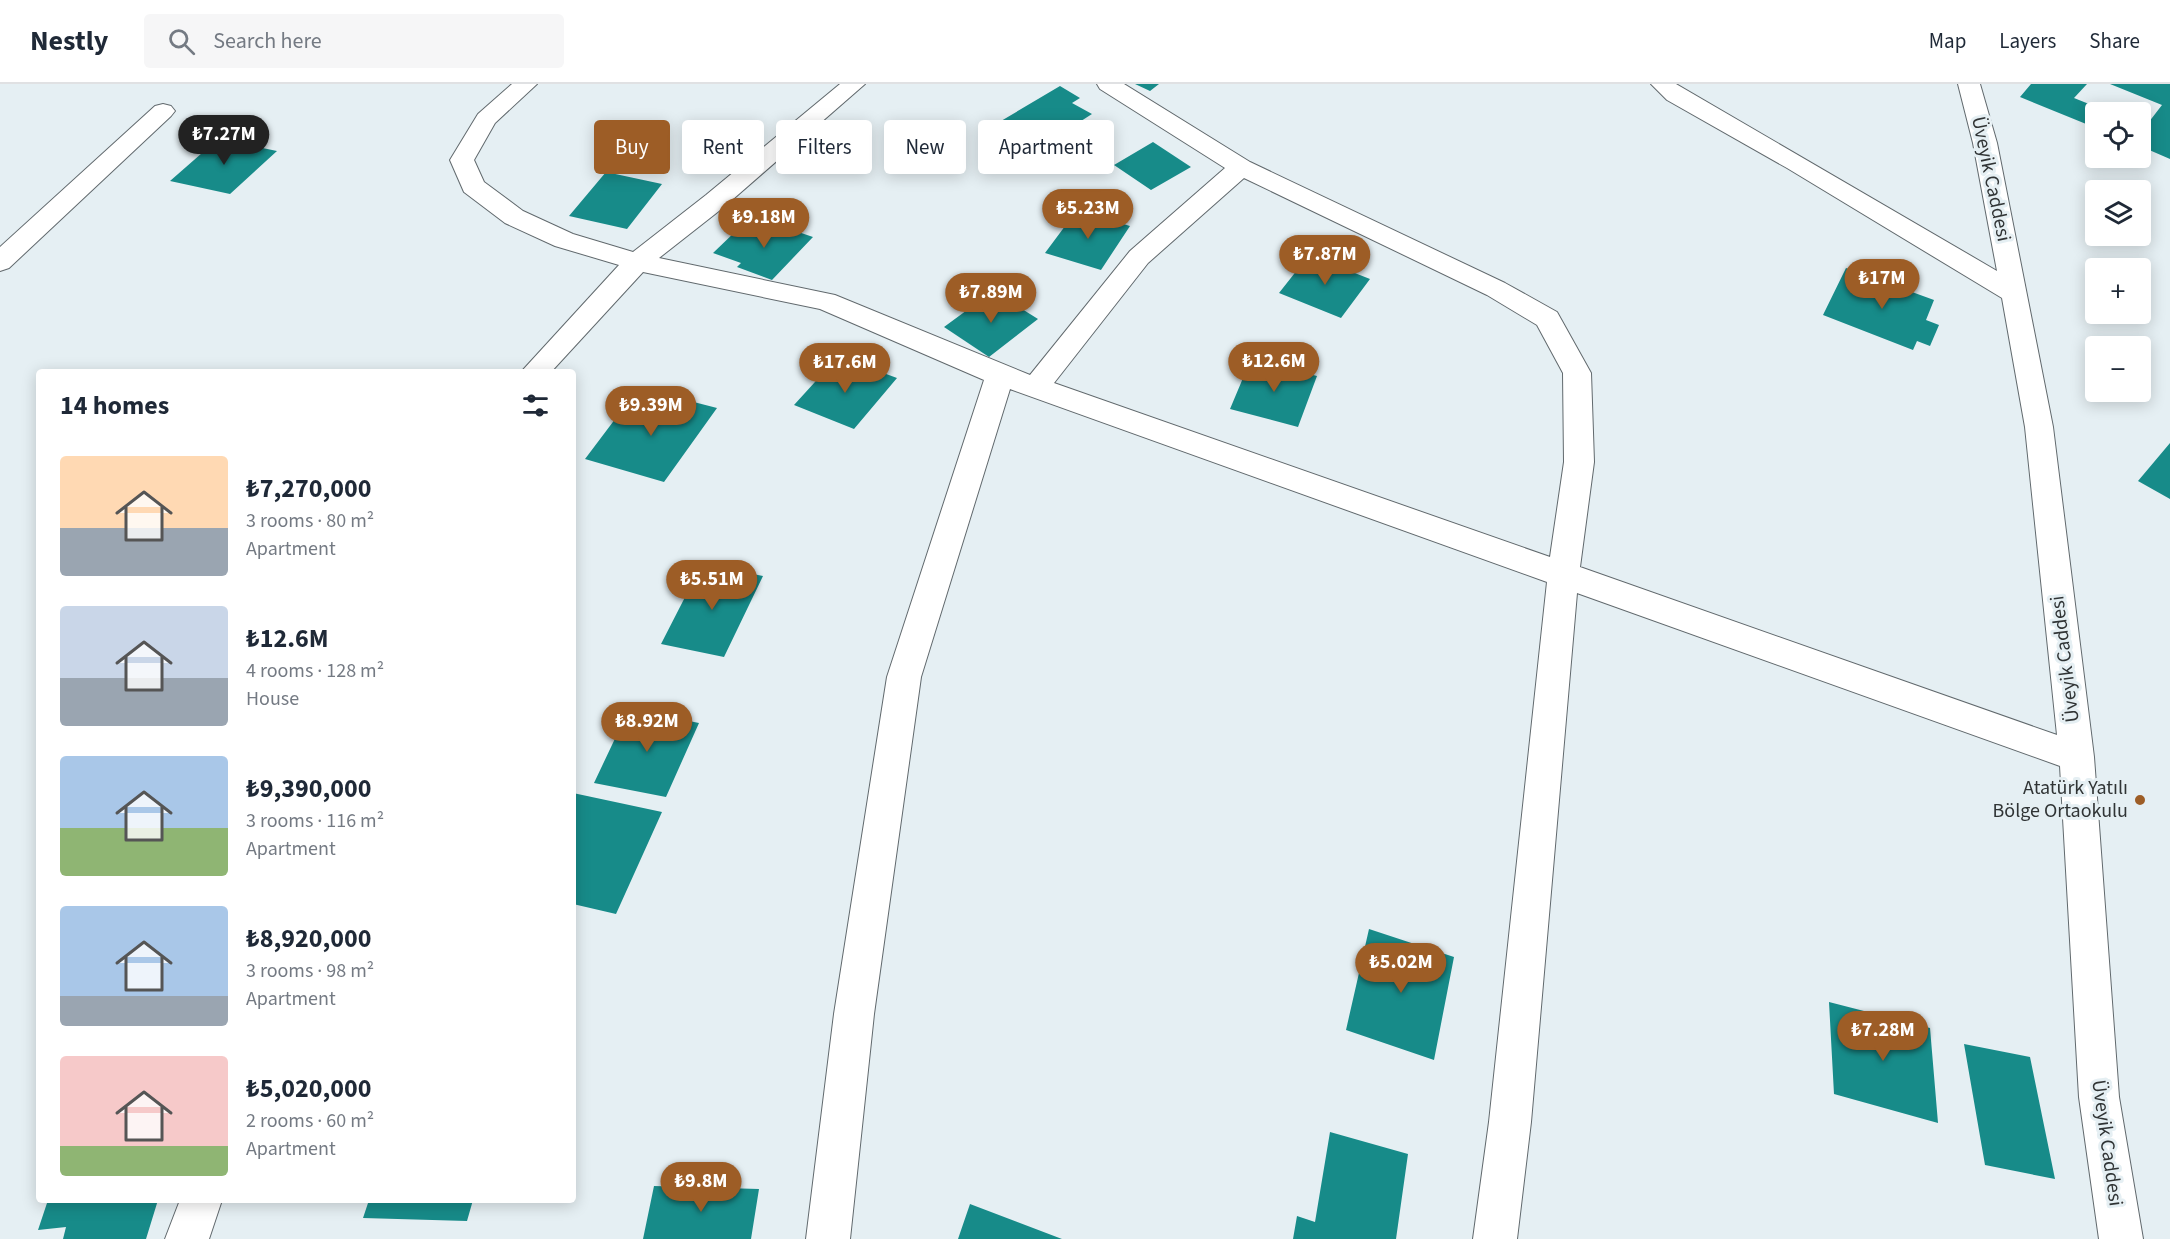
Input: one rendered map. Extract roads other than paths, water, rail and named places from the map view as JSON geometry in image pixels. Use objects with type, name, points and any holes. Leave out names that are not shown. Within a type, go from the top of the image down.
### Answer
[{"type":"street","points":[[526,84],[486,119],[462,160],[472,186],[514,217],[564,240],[637,262],[825,301],[1000,375],[2077,757]]},
{"type":"street","points":[[538,369],[637,262],[715,201],[854,84]]},
{"type":"street","points":[[1108,84],[1241,167],[1496,290],[1547,319],[1577,373],[1579,462],[1563,575],[1510,1122],[1495,1239]]},
{"type":"street","points":[[1662,84],[1675,95],[1796,163],[2015,293]]},
{"type":"street","name":"Üveyik Caddesi","points":[[1969,84],[1985,143],[2015,293],[2038,428],[2077,757],[2099,1097],[2121,1239]]},
{"type":"street","points":[[0,262],[163,111]]},
{"type":"street","points":[[1035,387],[1138,257],[1241,167]]},
{"type":"street","points":[[828,1239],[854,1014],[904,677],[1000,375]]},
{"type":"street","points":[[187,1239],[200,1203]]},
{"type":"place","name":"Atatürk Yatılı Bölge Ortaokulu","points":[[2140,800]]}]
